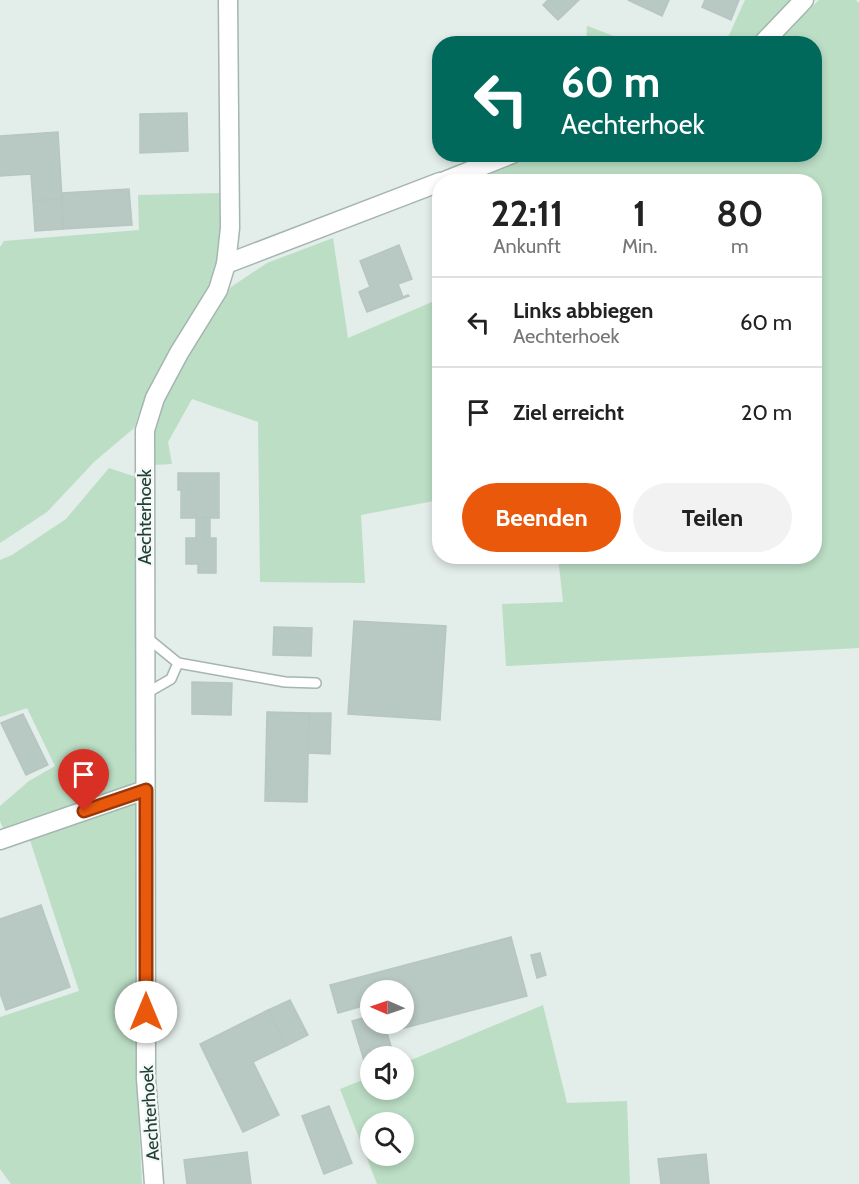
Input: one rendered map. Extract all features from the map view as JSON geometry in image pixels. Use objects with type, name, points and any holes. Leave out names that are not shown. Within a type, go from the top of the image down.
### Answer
[{"type":"street","name":"Aechterhoek","points":[[154,1184],[146,1078],[145,430],[155,398],[179,353],[218,290],[226,264],[230,228],[228,0]]},
{"type":"street","points":[[770,36],[804,0]]},
{"type":"street","points":[[461,174],[492,162]]},
{"type":"street","points":[[226,264],[432,185]]},
{"type":"street","points":[[0,840],[146,790]]},
{"type":"lane","points":[[145,636],[178,663],[285,682],[316,683]]},
{"type":"lane","points":[[145,694],[171,679],[178,663]]},
{"type":"green space","points":[[745,0],[794,0],[762,36],[729,36]]},
{"type":"green space","points":[[819,0],[856,0],[859,3],[859,648],[506,666],[502,604],[563,602],[559,564],[822,564],[822,174],[487,174],[519,162],[822,162],[822,36],[782,36]]},
{"type":"green space","points":[[588,26],[613,36],[586,36]]},
{"type":"green space","points":[[222,193],[218,266],[210,288],[167,354],[134,428],[94,462],[47,512],[0,543],[0,247],[4,241],[139,230],[138,195]]},
{"type":"green space","points":[[333,238],[348,338],[432,302],[432,501],[361,515],[365,583],[260,582],[258,422],[192,399],[168,442],[172,464],[154,465],[154,427],[162,401],[184,356],[231,287],[267,263]]},
{"type":"green space","points":[[109,468],[136,477],[138,785],[4,830],[0,821],[0,806],[29,781],[55,766],[27,708],[0,717],[0,560],[12,555],[66,519]]},
{"type":"green space","points":[[135,803],[139,1125],[142,1184],[11,1184],[0,1169],[0,1017],[79,991],[30,840]]},
{"type":"green space","points":[[543,1005],[567,1103],[627,1101],[630,1184],[377,1184],[370,1166],[414,1166],[414,1112],[360,1112],[360,1140],[340,1089],[360,1081],[360,1100],[414,1100],[414,1059]]},
{"type":"building","points":[[548,0],[579,0],[558,20],[543,5]]},
{"type":"building","points":[[628,0],[669,0],[662,16]]},
{"type":"building","points":[[705,0],[739,0],[731,20],[702,7]]},
{"type":"building","points":[[187,113],[188,151],[140,153],[140,114]]},
{"type":"building","points":[[58,132],[62,199],[33,201],[31,174],[0,176],[0,136]]},
{"type":"building","points":[[129,189],[132,225],[63,229],[62,193]]},
{"type":"building","points":[[61,199],[63,229],[35,231],[33,201]]},
{"type":"building","points":[[399,245],[412,279],[398,284],[403,297],[409,296],[367,312],[359,292],[370,287],[360,261]]},
{"type":"building","points":[[178,473],[219,473],[219,518],[181,518],[181,490],[178,490]]},
{"type":"building","points":[[196,518],[210,518],[210,538],[216,538],[216,573],[198,573],[198,564],[186,564],[186,538],[196,538]]},
{"type":"building","points":[[354,621],[446,626],[440,720],[348,714]]},
{"type":"building","points":[[274,627],[312,628],[311,656],[273,655]]},
{"type":"building","points":[[192,682],[232,683],[231,715],[192,714]]},
{"type":"building","points":[[267,712],[309,713],[307,802],[265,801]]},
{"type":"building","points":[[309,713],[331,713],[330,754],[308,753]]},
{"type":"building","points":[[23,714],[48,765],[26,775],[1,723]]},
{"type":"building","points":[[41,905],[70,987],[6,1010],[0,993],[0,919]]},
{"type":"building","points":[[511,937],[527,996],[414,1025],[414,980],[360,980],[360,1007],[338,1013],[330,985]]},
{"type":"building","points":[[540,953],[546,975],[537,978],[531,955]]},
{"type":"building","points":[[290,1000],[308,1035],[286,1046],[268,1010]]},
{"type":"building","points":[[268,1010],[286,1046],[253,1062],[279,1115],[243,1132],[200,1044]]},
{"type":"building","points":[[360,1019],[360,1034],[387,1034],[391,1046],[360,1047],[352,1021]]},
{"type":"building","points":[[329,1106],[352,1163],[324,1174],[302,1116]]},
{"type":"building","points":[[247,1152],[251,1184],[187,1184],[184,1160]]},
{"type":"building","points":[[706,1154],[709,1184],[661,1184],[658,1159]]},
{"type":"route","points":[[84,811],[146,790],[146,1012]]}]
